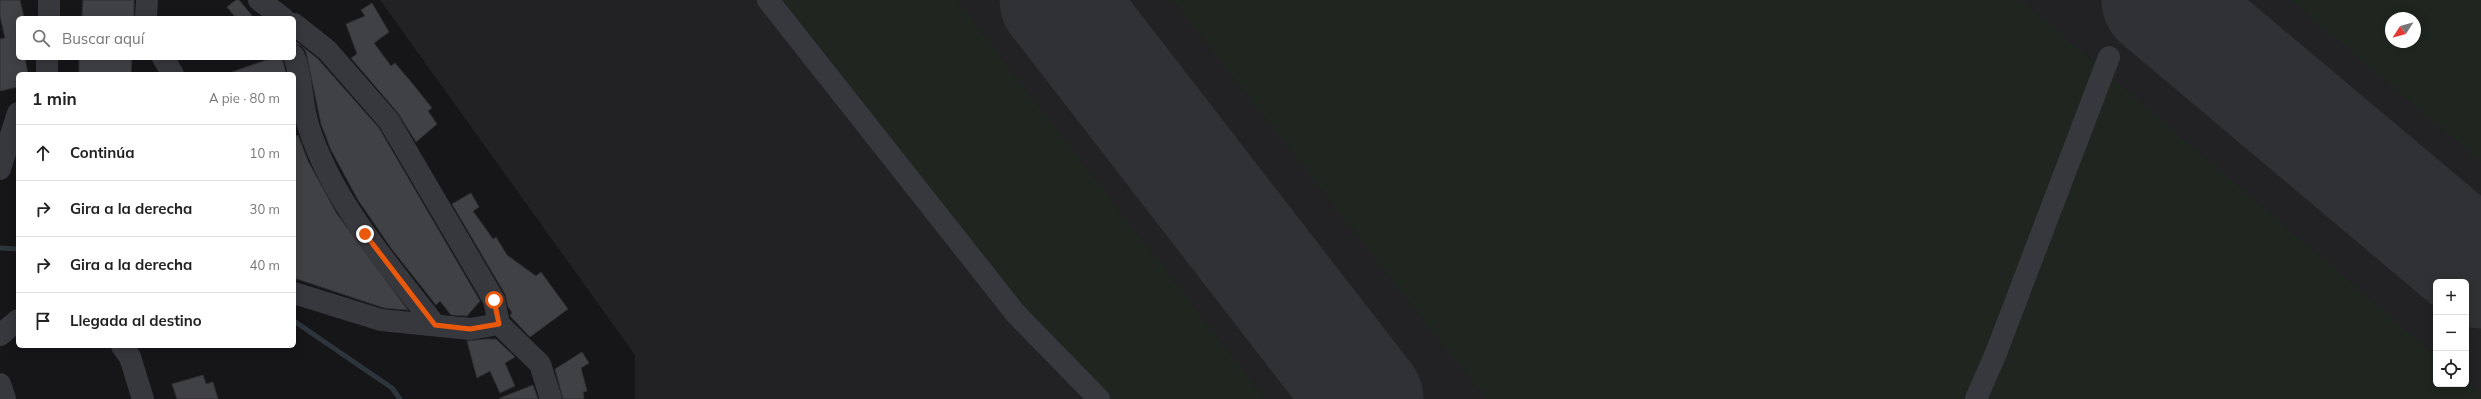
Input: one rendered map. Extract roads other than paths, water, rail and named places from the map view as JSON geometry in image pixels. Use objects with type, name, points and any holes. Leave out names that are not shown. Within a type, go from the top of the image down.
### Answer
[{"type":"street","points":[[49,16],[50,0]]},
{"type":"street","points":[[146,16],[147,0]]},
{"type":"street","points":[[258,0],[280,16]]},
{"type":"street","points":[[768,0],[1016,314],[1099,399]]},
{"type":"street","points":[[296,28],[327,50],[389,121],[494,300],[499,324],[540,364],[550,399]]},
{"type":"street","points":[[1976,399],[1996,353],[2109,57]]},
{"type":"street","points":[[47,60],[47,72]]},
{"type":"street","points":[[164,60],[173,72]]},
{"type":"street","points":[[295,60],[309,127],[326,170],[365,234],[435,325]]},
{"type":"street","points":[[0,169],[16,119]]},
{"type":"street","points":[[296,294],[381,320],[470,329],[499,324]]},
{"type":"street","points":[[0,335],[16,322]]},
{"type":"street","points":[[123,348],[130,357],[143,399]]},
{"type":"street","points":[[0,384],[5,399]]},
{"type":"waterway","points":[[0,248],[16,249]]},
{"type":"waterway","points":[[296,322],[392,388],[400,399]]}]
